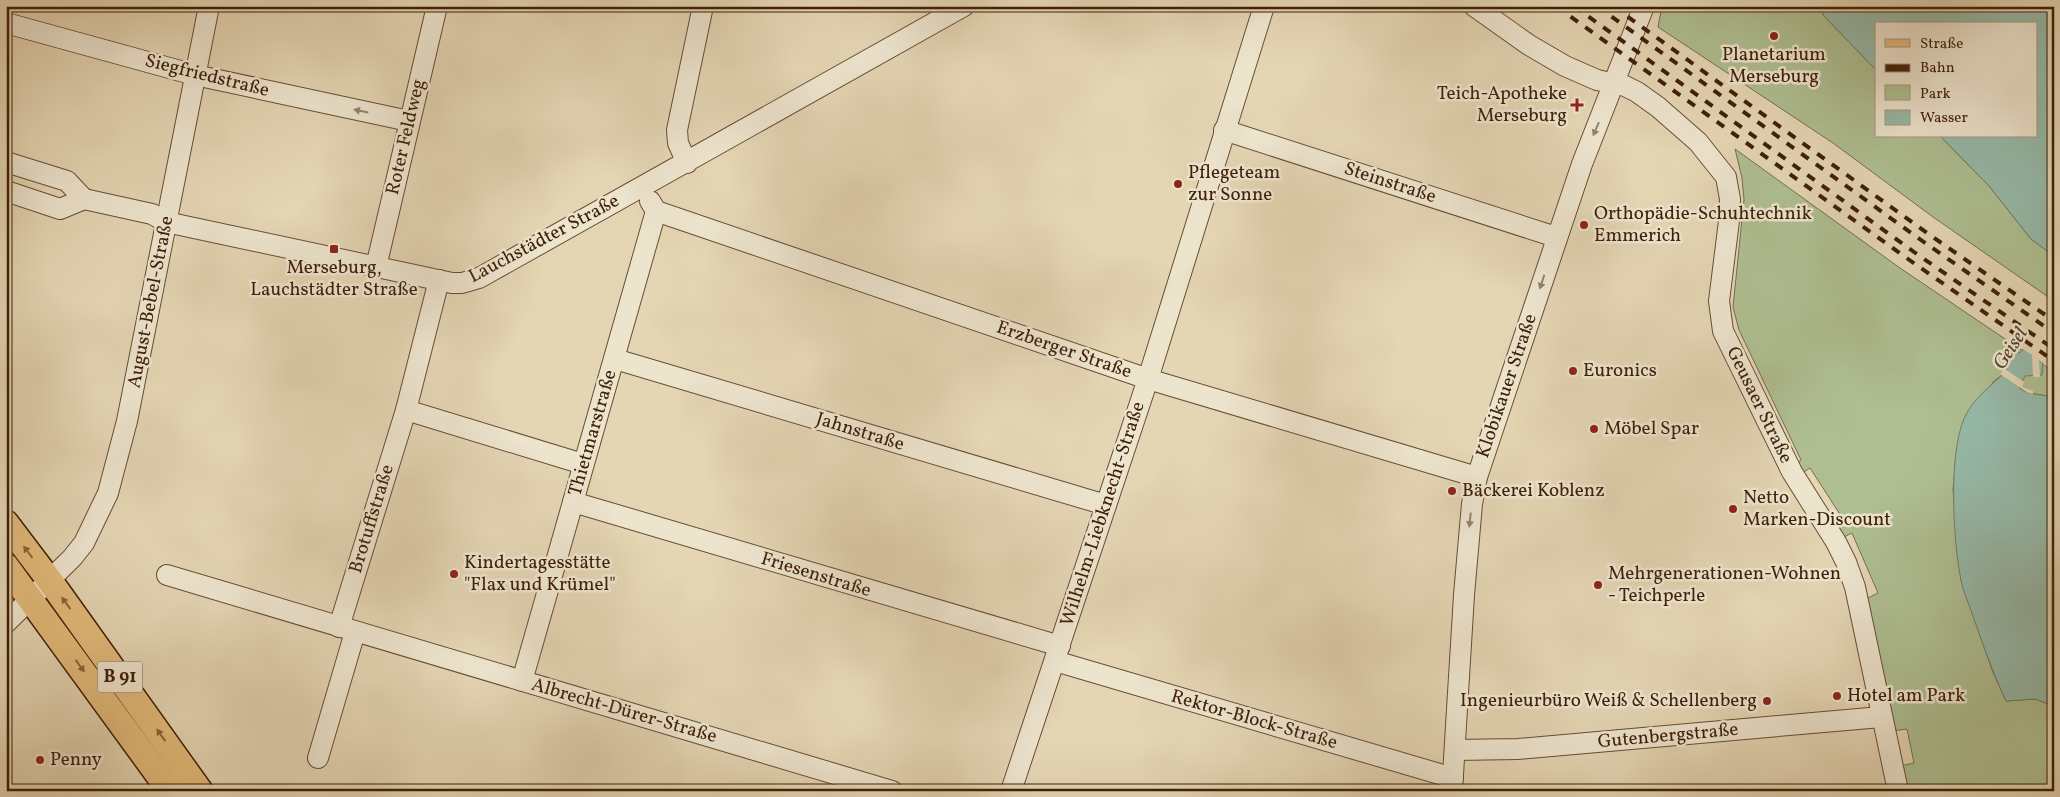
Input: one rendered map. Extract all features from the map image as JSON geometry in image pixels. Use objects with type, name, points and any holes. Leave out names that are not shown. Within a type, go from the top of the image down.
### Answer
[{"type":"main road","name":"B 91","points":[[6,523],[50,580],[200,791]]},
{"type":"main road","name":"B 91","points":[[6,566],[170,791]]},
{"type":"street","name":"August-Bebel-Straße","points":[[6,623],[84,543],[108,493],[128,422],[209,6]]},
{"type":"street","name":"Roter Feldweg","points":[[376,267],[437,6]]},
{"type":"street","points":[[687,163],[678,143],[677,130],[703,6]]},
{"type":"street","name":"Lauchstädter Straße","points":[[84,199],[152,214],[166,222],[439,280],[462,283],[479,278],[687,163],[931,14],[964,6]]},
{"type":"street","name":"Wilhelm-Liebknecht-Straße","points":[[1012,791],[1148,379],[1264,6]]},
{"type":"street","name":"Geusaer Straße","points":[[1474,6],[1565,66],[1597,80],[1632,89],[1698,142],[1726,177],[1730,199],[1729,221],[1718,301],[1723,331],[1792,472],[1836,542],[1846,562],[1855,587],[1898,791]]},
{"type":"street","name":"Klobikauer Straße","points":[[1452,785],[1464,595],[1472,504],[1477,477],[1556,237],[1582,164],[1644,6]]},
{"type":"street","name":"Siegfriedstraße","points":[[6,23],[195,75],[409,121]]},
{"type":"street","name":"Steinstraße","points":[[1224,130],[1556,237]]},
{"type":"street","points":[[6,162],[67,181],[84,199],[60,209],[6,192]]},
{"type":"street","points":[[643,187],[656,211]]},
{"type":"street","name":"Erzberger Straße","points":[[656,211],[1148,379],[1477,477]]},
{"type":"street","name":"Thietmarstraße","points":[[522,681],[656,211]]},
{"type":"street","name":"Brotuffstraße","points":[[347,630],[439,280]]},
{"type":"street","name":"Jahnstraße","points":[[615,359],[1106,505]]},
{"type":"street","points":[[406,410],[583,464]]},
{"type":"street","name":"Friesenstraße","points":[[573,502],[1057,653]]},
{"type":"street","name":"Albrecht-Dürer-Straße","points":[[167,575],[892,791]]},
{"type":"street","points":[[318,758],[347,630]]},
{"type":"street","name":"Rektor-Block-Straße","points":[[1057,653],[1452,785]]},
{"type":"street","name":"Gutenbergstraße","points":[[1455,750],[1518,749],[1881,717]]},
{"type":"green space","points":[[1662,6],[1820,6],[1824,16],[1875,69],[1875,138],[1942,138],[1989,186],[2031,239],[2054,256],[2054,301],[1933,217],[1833,143],[1658,27]]},
{"type":"green space","points":[[1735,149],[1900,268],[2054,372],[2054,397],[2028,393],[2002,375],[1993,382],[1956,456],[1953,490],[1961,580],[1992,670],[2006,701],[2035,699],[2054,706],[2054,791],[1906,791],[1900,766],[1914,763],[1907,729],[1892,731],[1866,599],[1878,593],[1852,533],[1842,538],[1835,528],[1845,522],[1810,468],[1801,474],[1795,464],[1801,460],[1739,330],[1733,307],[1744,200],[1742,178]]},
{"type":"water","points":[[1820,6],[2054,6],[2054,256],[2031,239],[1989,186],[1942,138],[2038,138],[2038,22],[1875,22],[1875,69],[1824,16]]},
{"type":"water","points":[[2054,277],[2054,343],[2043,361],[2042,375],[2025,376],[2019,388],[2028,393],[2054,397],[2054,706],[2035,699],[2006,701],[1988,659],[1965,594],[1958,563],[1954,518],[1954,469],[1961,426],[1968,411],[1981,394],[2007,370],[2006,357],[2021,352],[2051,307],[2049,286]]},
{"type":"pier","points":[[2048,308],[2054,312],[2054,348],[2045,364],[2039,360],[2040,377],[2033,377],[2032,355],[2020,347]]},
{"type":"pier","points":[[2005,369],[2024,382],[2022,387],[2033,391],[2033,394],[2028,393],[2000,374]]},
{"type":"railway","points":[[1556,6],[1908,259],[2054,361]]},
{"type":"railway","points":[[1574,6],[1914,252],[2054,349]]},
{"type":"railway","points":[[1597,6],[1921,240],[2054,333]]},
{"type":"railway","points":[[1613,6],[1927,233],[2054,321]]},
{"type":"place","name":"Planetarium Merseburg","points":[[1774,36]]},
{"type":"place","name":"Teich-Apotheke Merseburg","points":[[1577,105]]},
{"type":"place","name":"Pflegeteam zur Sonne","points":[[1178,184]]},
{"type":"place","name":"Orthopädie-Schuhtechnik Emmerich","points":[[1584,225]]},
{"type":"place","name":"Merseburg, Lauchstädter Straße","points":[[334,249]]},
{"type":"place","name":"Euronics","points":[[1573,371]]},
{"type":"place","name":"Möbel Spar","points":[[1594,429]]},
{"type":"place","name":"Bäckerei Koblenz","points":[[1452,491]]},
{"type":"place","name":"Netto Marken-Discount","points":[[1733,509]]},
{"type":"place","name":"Kindertagesstätte \"Flax und Krümel\"","points":[[454,574]]},
{"type":"place","name":"Mehrgenerationen-Wohnen - Teichperle","points":[[1598,585]]},
{"type":"place","name":"Hotel am Park","points":[[1837,696]]},
{"type":"place","name":"Ingenieurbüro Weiß & Schellenberg","points":[[1767,701]]},
{"type":"place","name":"Penny","points":[[40,760]]},
{"type":"water label","name":"Geisel","points":[[2011,349]]}]
